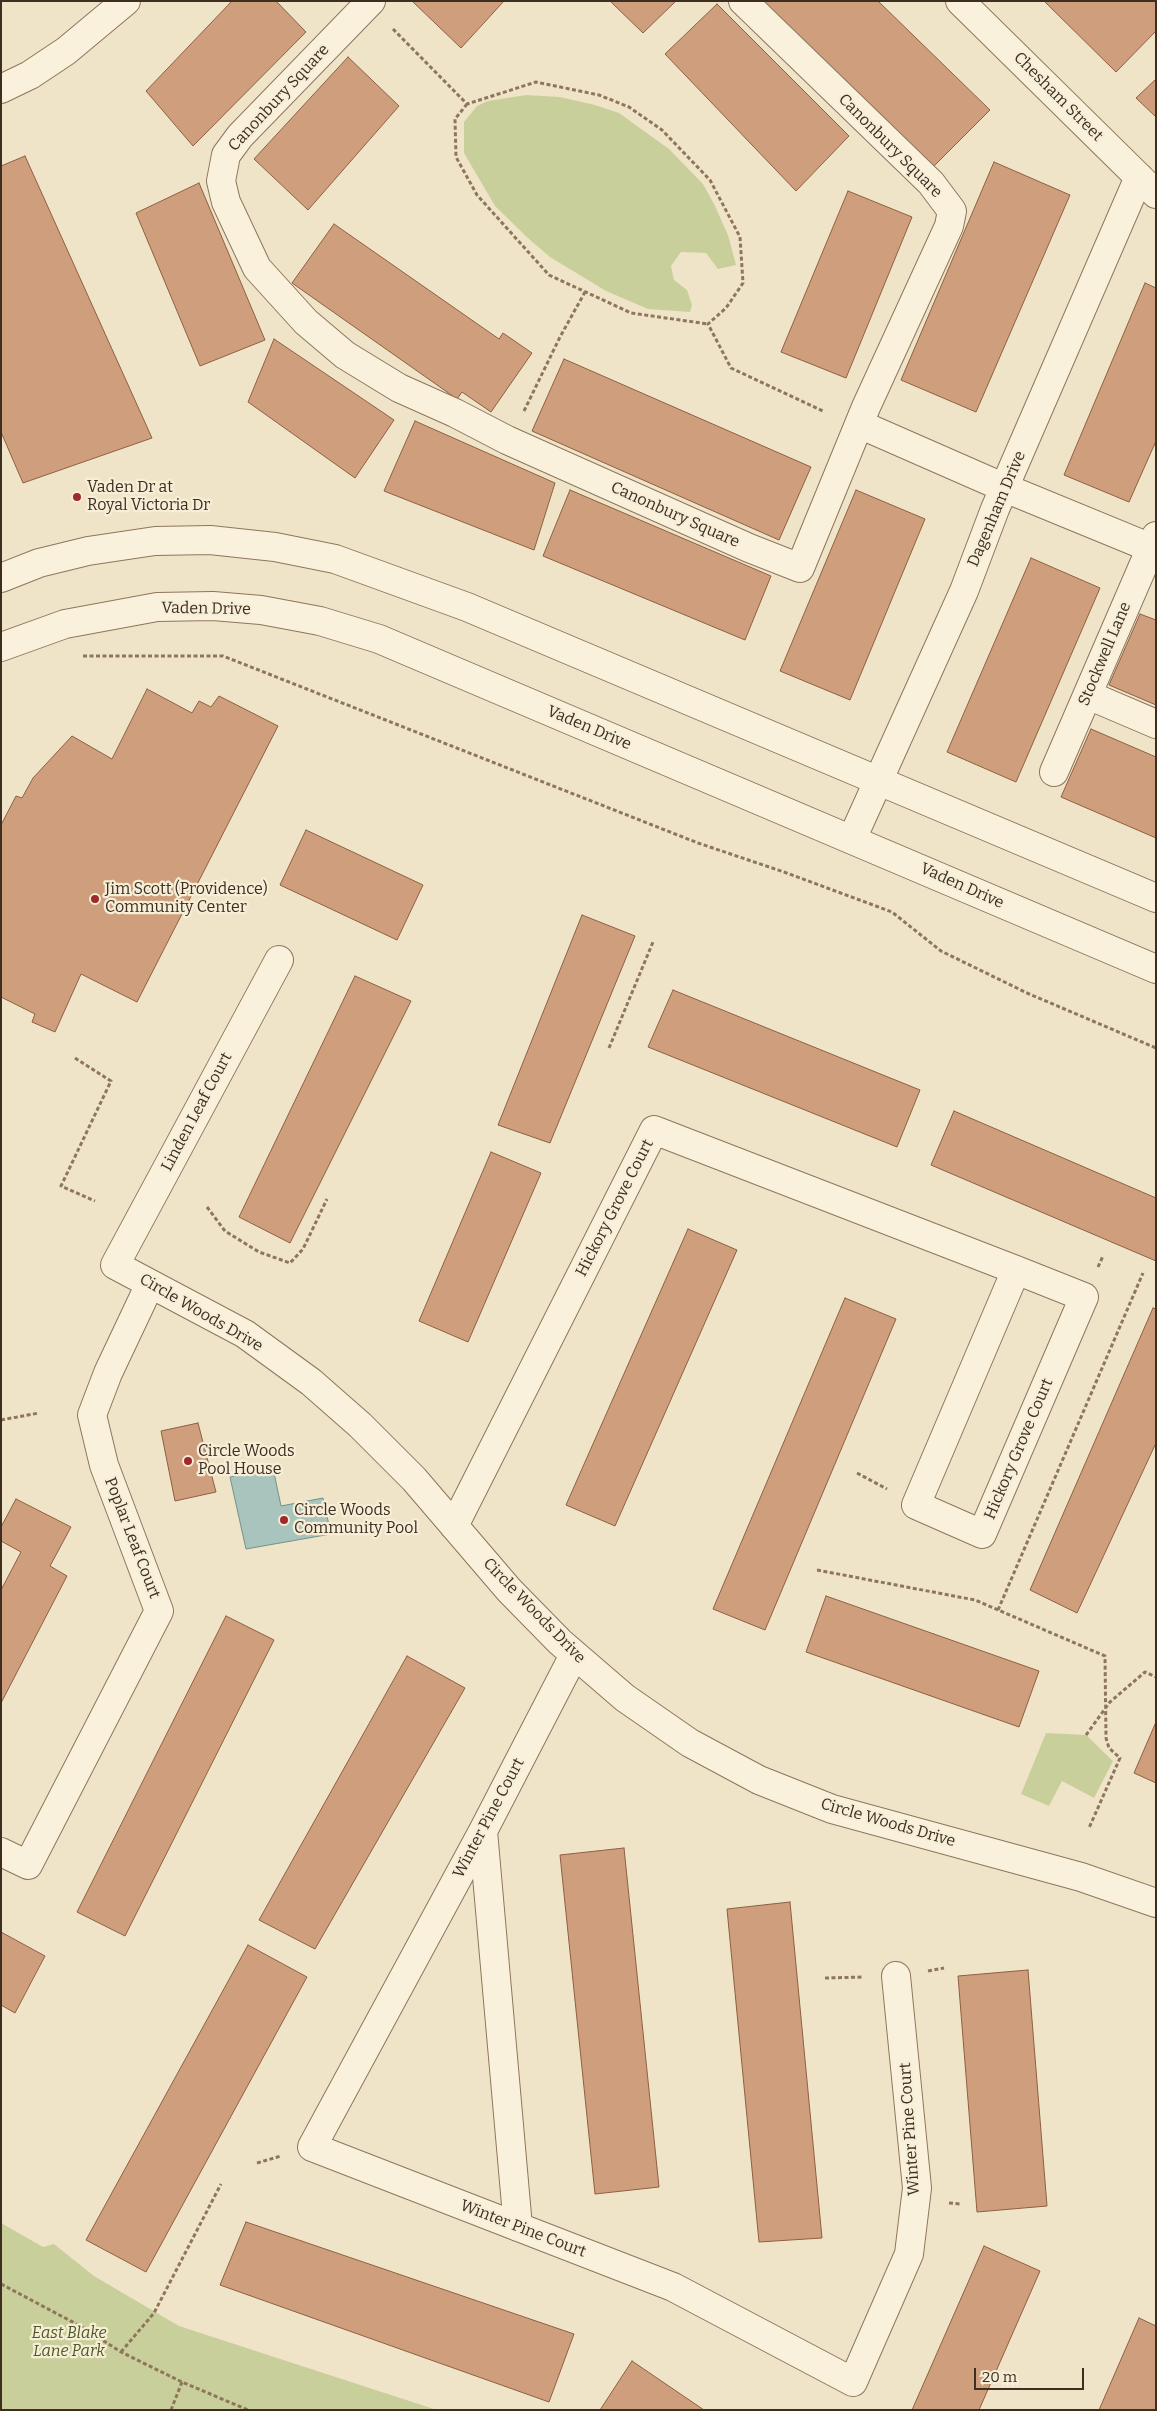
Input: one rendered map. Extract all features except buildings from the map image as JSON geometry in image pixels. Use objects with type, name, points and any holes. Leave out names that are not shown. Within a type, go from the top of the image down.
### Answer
[{"type":"street","points":[[1,89],[30,75],[66,51],[126,1]]},
{"type":"street","name":"Canonbury Square","points":[[369,2],[240,136],[226,155],[221,181],[226,202],[257,268],[306,322],[345,355],[399,388],[507,440],[748,548],[800,568],[859,424],[949,226],[952,211],[931,183],[744,1]]},
{"type":"street","name":"Chesham Street","points":[[960,1],[1147,185]]},
{"type":"street","name":"Dagenham Drive","points":[[852,839],[880,781],[964,591],[1005,488],[1147,185]]},
{"type":"street","points":[[859,424],[1005,488],[1154,544]]},
{"type":"street","points":[[1,578],[47,561],[88,551],[155,541],[210,540],[266,546],[335,559],[467,607],[1156,898]]},
{"type":"street","name":"Stockwell Lane","points":[[1054,772],[1154,544]]},
{"type":"street","name":"Vaden Drive","points":[[2,644],[65,624],[157,607],[213,606],[261,610],[320,621],[379,639],[1156,970]]},
{"type":"street","points":[[1088,695],[1156,724]]},
{"type":"street","name":"Linden Leaf Court","points":[[115,1265],[279,960]]},
{"type":"street","name":"Hickory Grove Court","points":[[454,1526],[654,1130],[1016,1270],[1084,1297],[982,1534],[916,1505],[1016,1270]]},
{"type":"street","name":"Circle Woods Drive","points":[[115,1265],[245,1334],[311,1382],[360,1425],[414,1479],[509,1590],[574,1655],[625,1698],[690,1743],[759,1780],[832,1809],[1081,1877],[1156,1903]]},
{"type":"street","name":"Poplar Leaf Court","points":[[1,1852],[28,1865],[159,1611],[130,1540],[104,1465],[92,1415],[108,1373],[150,1284]]},
{"type":"street","name":"Winter Pine Court","points":[[574,1655],[483,1831],[312,2147],[673,2287],[853,2382],[909,2254],[917,2188],[896,1976]]},
{"type":"street","points":[[483,1831],[518,2227]]},
{"type":"path","points":[[393,29],[467,104]]},
{"type":"path","points":[[536,82],[599,95],[628,107],[662,130],[710,180],[740,237],[744,283],[726,308],[708,324],[631,313],[549,275],[477,195],[456,157],[455,119],[467,104],[536,82]]},
{"type":"path","points":[[507,440],[532,398],[560,337],[585,292]]},
{"type":"path","points":[[708,324],[731,368],[823,411]]},
{"type":"path","points":[[79,656],[223,656],[698,843],[892,912],[941,951],[1027,993],[1156,1048]]},
{"type":"path","points":[[609,1048],[653,942]]},
{"type":"path","points":[[75,1058],[111,1081],[61,1186],[95,1201]]},
{"type":"path","points":[[207,1207],[225,1231],[259,1252],[290,1264],[303,1249],[327,1199]]},
{"type":"path","points":[[998,1610],[1142,1273]]},
{"type":"path","points":[[1,1420],[39,1413]]},
{"type":"path","points":[[817,1570],[975,1600],[1105,1656],[1104,1709],[1110,1748],[1120,1758],[1089,1828]]},
{"type":"path","points":[[1086,1735],[1104,1709],[1145,1672],[1156,1677]]},
{"type":"path","points":[[120,2352],[154,2313],[221,2184]]},
{"type":"path","points":[[1,2284],[82,2327],[120,2352],[182,2382],[248,2410]]},
{"type":"path","points":[[171,2410],[182,2382]]},
{"type":"green space","points":[[526,95],[560,97],[619,113],[669,149],[703,184],[728,235],[736,265],[718,269],[706,253],[681,252],[671,266],[674,280],[687,290],[692,305],[690,312],[648,309],[606,291],[550,257],[495,206],[464,153],[464,122],[477,106],[488,101]]},
{"type":"green space","points":[[1046,1733],[1086,1735],[1113,1761],[1094,1798],[1062,1781],[1049,1806],[1021,1794]]},
{"type":"green space","name":"East Blake Lane Park","points":[[1,2223],[43,2247],[54,2244],[94,2276],[179,2326],[437,2410],[1,2410]]},
{"type":"water","name":"Circle Woods Community Pool","points":[[273,1468],[281,1506],[323,1498],[331,1534],[246,1549],[230,1477]]},
{"type":"place","name":"Vaden Dr at Royal Victoria Dr","points":[[77,497]]},
{"type":"place","name":"Jim Scott (Providence) Community Center","points":[[95,899]]},
{"type":"place","name":"Circle Woods Pool House","points":[[188,1461]]},
{"type":"place","name":"Circle Woods Community Pool","points":[[284,1520]]}]
